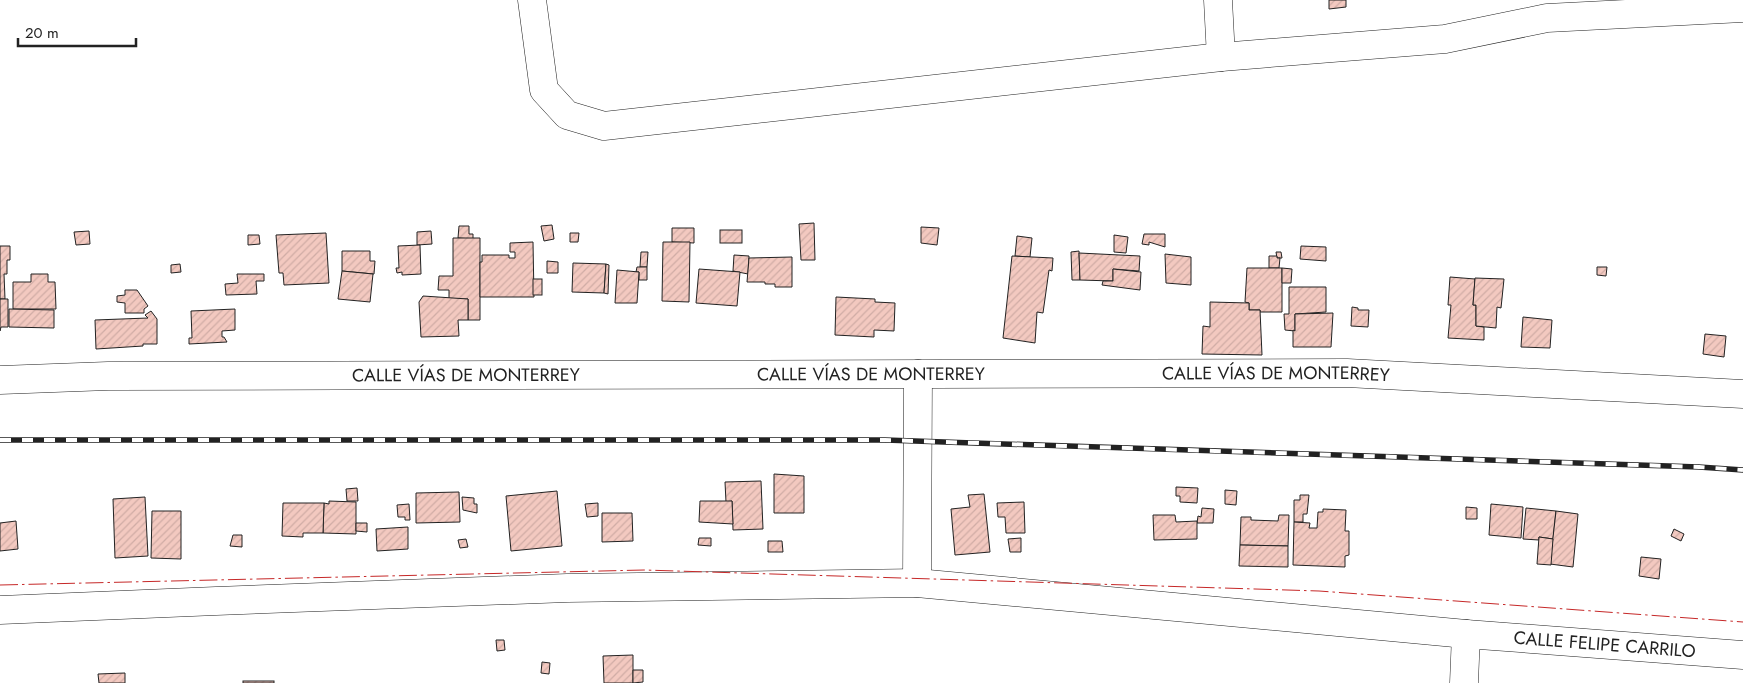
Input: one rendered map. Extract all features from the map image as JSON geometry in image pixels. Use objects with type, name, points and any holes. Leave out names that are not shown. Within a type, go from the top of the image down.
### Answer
[{"type":"street","points":[[532,0],[544,90],[567,115],[604,126],[1221,57],[1445,39],[1547,18],[1743,8]]},
{"type":"street","points":[[1218,0],[1221,57]]},
{"type":"street","name":"CALLE VÍAS DE MONTERREY","points":[[0,380],[108,376],[1346,373],[1743,394]]},
{"type":"street","points":[[917,583],[918,374]]},
{"type":"street","name":"CALLE FELIPE CARRILO","points":[[0,610],[557,589],[917,583],[1466,634],[1743,655]]},
{"type":"street","points":[[1464,683],[1466,634]]},
{"type":"building","points":[[1329,0],[1346,0],[1346,7],[1329,9]]},
{"type":"building","points":[[814,223],[815,260],[801,260],[799,224]]},
{"type":"building","points":[[552,225],[554,239],[544,241],[541,226]]},
{"type":"building","points":[[459,226],[469,226],[469,234],[473,234],[473,239],[458,238]]},
{"type":"building","points":[[921,227],[939,228],[937,245],[921,243]]},
{"type":"building","points":[[672,228],[694,228],[694,243],[672,242]]},
{"type":"building","points":[[720,230],[742,230],[742,243],[720,243]]},
{"type":"building","points":[[89,231],[90,244],[76,245],[74,232]]},
{"type":"building","points":[[431,231],[432,244],[417,245],[417,232]]},
{"type":"building","points":[[326,233],[329,283],[284,285],[283,273],[279,273],[276,235]]},
{"type":"building","points":[[570,233],[579,233],[578,242],[570,242]]},
{"type":"building","points":[[1144,234],[1165,234],[1165,247],[1149,242],[1149,245],[1142,244]]},
{"type":"building","points":[[248,235],[259,235],[260,244],[248,245]]},
{"type":"building","points":[[1114,235],[1128,237],[1126,253],[1114,252]]},
{"type":"building","points":[[1017,236],[1032,238],[1030,257],[1015,256]]},
{"type":"building","points":[[453,238],[480,238],[480,320],[468,320],[468,299],[449,299],[449,290],[438,290],[439,276],[453,276]]},
{"type":"building","points":[[533,242],[534,297],[480,297],[480,262],[482,262],[482,255],[509,255],[509,258],[515,258],[515,252],[510,252],[510,243]]},
{"type":"building","points":[[663,242],[690,242],[689,302],[662,301]]},
{"type":"building","points":[[420,245],[421,274],[402,275],[402,272],[397,273],[396,268],[399,268],[398,246]]},
{"type":"building","points":[[0,246],[10,246],[7,274],[4,274],[5,299],[0,299]]},
{"type":"building","points":[[1301,246],[1326,247],[1326,261],[1300,259]]},
{"type":"building","points":[[342,251],[370,251],[370,261],[375,261],[374,274],[342,271]]},
{"type":"building","points":[[1079,251],[1080,280],[1072,280],[1071,252]]},
{"type":"building","points":[[641,252],[648,252],[647,267],[640,267]]},
{"type":"building","points":[[1276,252],[1281,252],[1282,258],[1277,258]]},
{"type":"building","points":[[1079,253],[1140,256],[1139,271],[1113,269],[1113,281],[1080,280]]},
{"type":"building","points":[[1165,254],[1191,257],[1191,285],[1166,283]]},
{"type":"building","points":[[734,255],[749,256],[748,274],[733,271]]},
{"type":"building","points":[[1012,256],[1053,258],[1052,271],[1049,270],[1043,313],[1037,312],[1035,343],[1003,338]]},
{"type":"building","points":[[1269,256],[1280,258],[1279,268],[1269,268]]},
{"type":"building","points":[[792,257],[792,287],[775,287],[775,284],[765,284],[765,282],[747,282],[749,258]]},
{"type":"building","points":[[547,261],[558,262],[558,273],[547,273]]},
{"type":"building","points":[[573,263],[606,264],[604,293],[572,292]]},
{"type":"building","points":[[180,264],[181,272],[171,273],[171,265]]},
{"type":"building","points":[[606,264],[609,265],[608,294],[604,293]]},
{"type":"building","points":[[637,267],[647,267],[647,280],[639,280],[639,272],[636,272]]},
{"type":"building","points":[[1597,267],[1607,267],[1606,276],[1597,275]]},
{"type":"building","points":[[1247,268],[1282,268],[1282,312],[1249,310],[1249,303],[1245,302]]},
{"type":"building","points":[[1282,268],[1292,269],[1291,283],[1282,283]]},
{"type":"building","points":[[699,269],[740,272],[737,306],[696,303]]},
{"type":"building","points":[[1113,269],[1141,272],[1140,290],[1102,285],[1103,281],[1113,281]]},
{"type":"building","points":[[617,270],[639,272],[637,303],[615,303]]},
{"type":"building","points":[[342,271],[373,274],[370,302],[338,299]]},
{"type":"building","points":[[31,274],[48,274],[48,282],[55,282],[56,309],[13,309],[13,282],[31,282]]},
{"type":"building","points":[[237,274],[264,274],[264,281],[256,281],[257,294],[226,295],[225,284],[238,283]]},
{"type":"building","points":[[1450,277],[1475,279],[1473,305],[1476,305],[1476,326],[1484,327],[1484,340],[1448,338],[1451,305],[1448,305]]},
{"type":"building","points":[[1475,278],[1504,279],[1501,308],[1497,307],[1496,328],[1476,326],[1476,305],[1473,305]]},
{"type":"building","points":[[533,279],[542,279],[542,295],[533,295]]},
{"type":"building","points":[[1289,287],[1326,287],[1326,312],[1295,314],[1295,331],[1285,330],[1284,314],[1289,314]]},
{"type":"building","points":[[125,290],[137,290],[148,306],[144,309],[144,313],[125,313],[125,303],[117,302],[117,296],[125,295]]},
{"type":"building","points":[[423,296],[468,299],[468,320],[458,320],[459,336],[421,337],[419,302]]},
{"type":"building","points":[[836,297],[875,299],[875,302],[895,303],[894,331],[874,330],[874,337],[835,335]]},
{"type":"building","points":[[0,299],[8,299],[8,327],[1,327],[0,331]]},
{"type":"building","points":[[1210,302],[1249,303],[1249,310],[1260,310],[1262,355],[1202,354],[1203,326],[1210,327]]},
{"type":"building","points":[[1352,307],[1358,308],[1358,310],[1369,310],[1368,327],[1351,326]]},
{"type":"building","points":[[9,309],[54,310],[54,328],[9,327]]},
{"type":"building","points":[[235,309],[235,330],[222,331],[222,337],[227,342],[189,344],[189,338],[192,338],[191,311]]},
{"type":"building","points":[[151,311],[157,319],[157,344],[96,349],[95,320],[148,318],[145,315]]},
{"type":"building","points":[[1333,313],[1331,347],[1293,347],[1295,314]]},
{"type":"building","points":[[1523,317],[1552,320],[1550,348],[1521,347]]},
{"type":"building","points":[[1705,334],[1726,336],[1724,357],[1703,354]]},
{"type":"building","points":[[774,474],[804,476],[804,513],[774,513]]},
{"type":"building","points":[[761,481],[763,529],[733,530],[732,501],[726,502],[725,482]]},
{"type":"building","points":[[1176,487],[1198,488],[1197,503],[1180,502],[1180,496],[1176,496]]},
{"type":"building","points":[[357,488],[358,501],[347,501],[346,489]]},
{"type":"building","points":[[1225,490],[1237,491],[1236,505],[1225,504]]},
{"type":"building","points":[[557,491],[562,546],[511,551],[506,496]]},
{"type":"building","points":[[459,492],[460,522],[416,523],[416,493]]},
{"type":"building","points":[[984,494],[990,552],[955,555],[951,509],[970,507],[968,495]]},
{"type":"building","points":[[1300,495],[1309,495],[1307,514],[1303,514],[1303,522],[1294,522],[1294,500],[1300,500]]},
{"type":"building","points":[[145,497],[148,556],[115,558],[113,499]]},
{"type":"building","points":[[462,497],[474,498],[474,504],[477,504],[477,513],[463,510]]},
{"type":"building","points":[[329,501],[356,502],[356,534],[323,533],[324,503],[329,504]]},
{"type":"building","points":[[700,501],[732,501],[733,524],[699,522]]},
{"type":"building","points":[[1024,502],[1025,533],[1006,533],[1005,517],[998,517],[997,503]]},
{"type":"building","points":[[283,503],[324,503],[323,533],[303,533],[303,537],[282,536]]},
{"type":"building","points":[[598,503],[598,516],[587,517],[585,504]]},
{"type":"building","points":[[409,504],[410,520],[405,520],[405,517],[398,517],[397,505]]},
{"type":"building","points":[[1491,504],[1523,507],[1521,538],[1489,535]]},
{"type":"building","points":[[1466,507],[1477,508],[1477,519],[1466,519]]},
{"type":"building","points":[[1202,508],[1214,509],[1213,523],[1197,523],[1198,516],[1201,517]]},
{"type":"building","points":[[1526,508],[1556,511],[1553,539],[1539,537],[1539,540],[1523,539]]},
{"type":"building","points":[[1323,509],[1346,510],[1345,531],[1349,531],[1349,555],[1345,556],[1345,567],[1293,565],[1294,522],[1310,523],[1309,528],[1317,528],[1318,512],[1323,512]]},
{"type":"building","points":[[152,511],[181,511],[181,559],[151,558]]},
{"type":"building","points":[[1556,511],[1578,514],[1573,567],[1550,564]]},
{"type":"building","points":[[602,513],[632,513],[633,541],[602,542]]},
{"type":"building","points":[[1153,515],[1175,515],[1176,522],[1197,521],[1197,539],[1154,540]]},
{"type":"building","points":[[1279,515],[1289,515],[1288,546],[1240,545],[1241,517],[1251,517],[1251,520],[1278,521]]},
{"type":"building","points":[[16,521],[18,549],[0,551],[0,523]]},
{"type":"building","points":[[356,523],[367,523],[367,532],[356,531]]},
{"type":"building","points":[[408,527],[408,549],[377,551],[376,529]]},
{"type":"building","points":[[1674,529],[1684,534],[1681,541],[1671,536]]},
{"type":"building","points":[[233,535],[242,535],[242,547],[230,546]]},
{"type":"building","points":[[1539,537],[1553,539],[1551,565],[1537,564]]},
{"type":"building","points":[[699,538],[711,538],[711,546],[698,545]]},
{"type":"building","points":[[1021,538],[1021,552],[1010,552],[1008,539]]},
{"type":"building","points":[[466,539],[468,547],[460,548],[458,540]]},
{"type":"building","points":[[768,541],[782,541],[783,552],[768,552]]},
{"type":"building","points":[[1240,545],[1288,546],[1288,567],[1239,566]]},
{"type":"building","points":[[1641,557],[1661,559],[1659,579],[1639,576]]},
{"type":"building","points":[[496,640],[504,640],[505,650],[497,651]]},
{"type":"building","points":[[633,655],[633,683],[604,683],[603,656]]},
{"type":"building","points":[[542,662],[550,663],[549,674],[541,673]]},
{"type":"building","points":[[633,670],[643,670],[643,682],[633,683]]},
{"type":"building","points":[[125,673],[125,683],[99,683],[98,674]]},
{"type":"building","points":[[243,681],[274,681],[274,683],[243,683]]},
{"type":"railway","points":[[0,440],[885,440],[1743,470]]},
{"type":"power","points":[[0,585],[644,570],[1319,591],[1743,622]]}]
